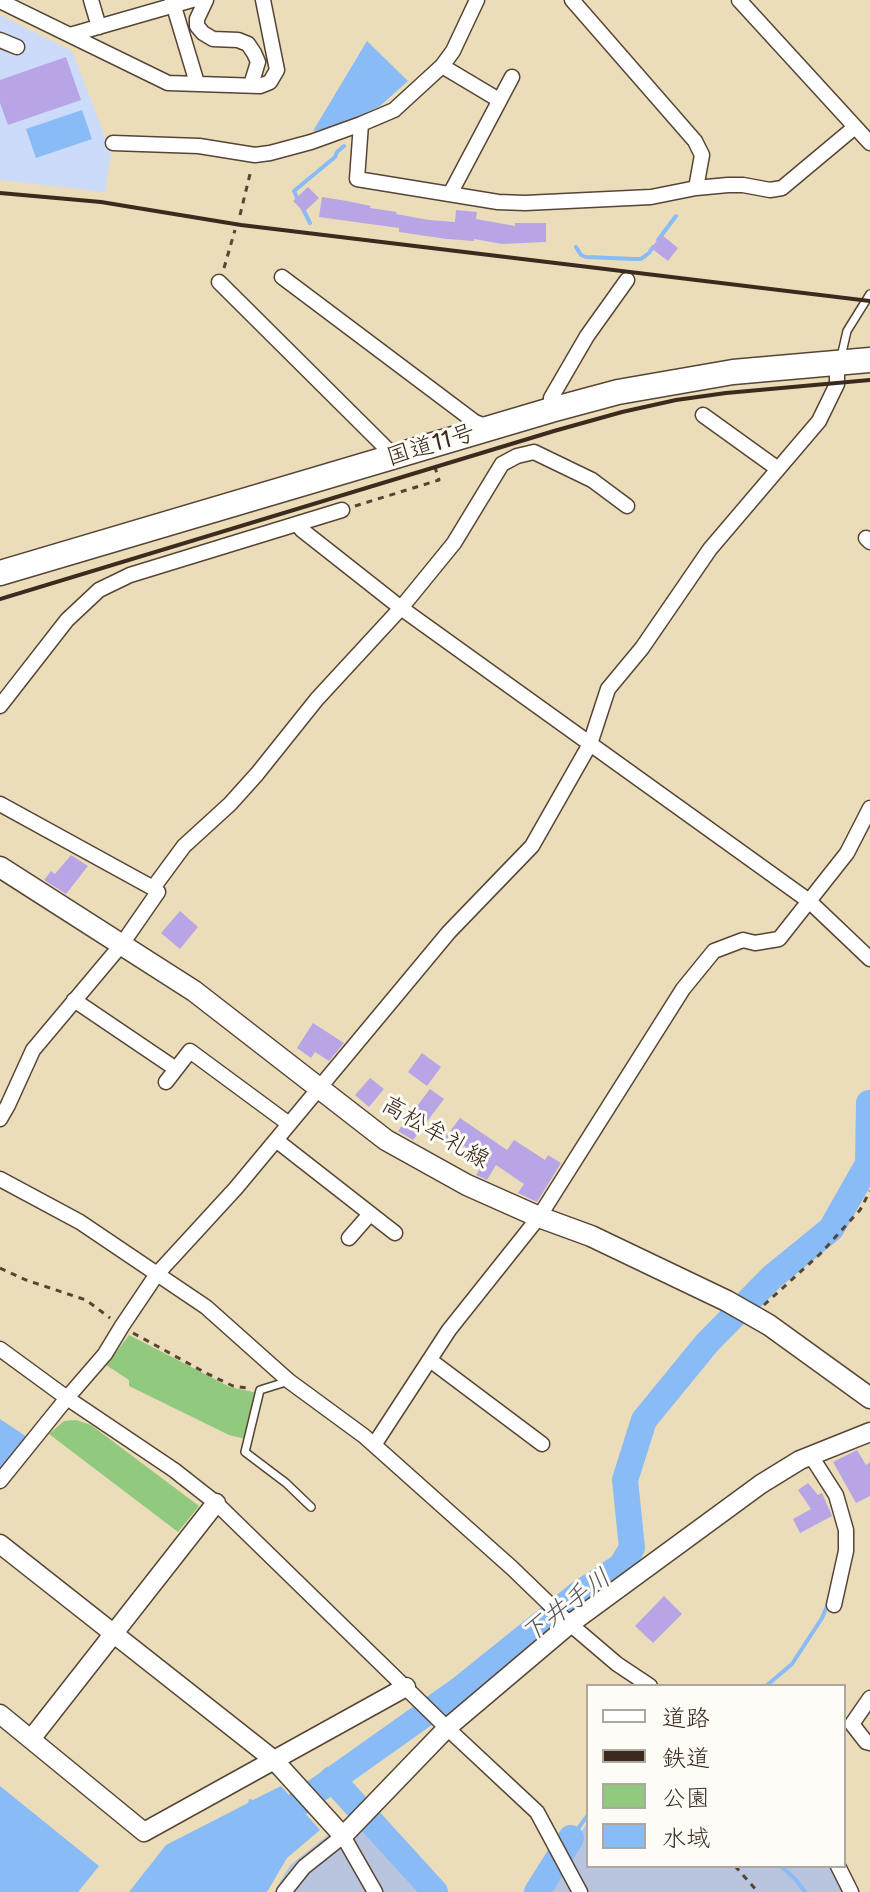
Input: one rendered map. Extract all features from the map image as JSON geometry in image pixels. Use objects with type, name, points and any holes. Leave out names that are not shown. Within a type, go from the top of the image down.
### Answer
[{"type":"highway","name":"国道11号","points":[[0,573],[618,392],[733,372],[870,360]]},
{"type":"main road","name":"高松牟礼線","points":[[0,867],[194,991],[386,1140],[467,1185],[591,1236],[727,1301],[769,1325],[870,1398]]},
{"type":"street","points":[[91,0],[99,27]]},
{"type":"street","points":[[70,35],[192,0]]},
{"type":"street","points":[[206,0],[197,26],[213,39],[238,40],[248,44],[258,62],[251,85]]},
{"type":"street","points":[[0,1],[168,83],[260,86],[270,82],[277,70],[263,0]]},
{"type":"street","points":[[113,143],[199,146],[255,155],[311,142],[361,124],[394,110],[442,66],[453,51],[477,0]]},
{"type":"street","points":[[572,0],[695,141],[702,155],[696,188]]},
{"type":"street","points":[[739,0],[870,143]]},
{"type":"street","points":[[173,3],[197,83]]},
{"type":"street","points":[[0,40],[17,47]]},
{"type":"street","points":[[442,66],[499,100]]},
{"type":"street","points":[[450,194],[512,77]]},
{"type":"street","points":[[361,124],[357,179],[498,202],[525,203],[651,197],[696,188],[743,185],[770,190],[782,188],[855,127]]},
{"type":"street","points":[[282,277],[475,422],[490,428]]},
{"type":"street","points":[[551,410],[551,398],[587,336],[627,280]]},
{"type":"street","points":[[219,282],[393,457]]},
{"type":"street","points":[[0,1481],[105,1354],[157,1274],[236,1188],[449,932],[532,846],[590,744],[608,689],[642,648],[710,549],[819,421],[837,384],[839,363]]},
{"type":"street","points":[[703,415],[778,469]]},
{"type":"street","points":[[153,888],[184,846],[230,804],[317,699],[401,608],[454,543],[502,464],[534,452],[592,480],[627,506]]},
{"type":"street","points":[[0,706],[67,620],[99,590],[130,575],[342,510]]},
{"type":"street","points":[[297,524],[401,608],[809,901],[870,959]]},
{"type":"street","points":[[0,804],[158,892],[122,944],[33,1050],[0,1119]]},
{"type":"street","points":[[374,1445],[449,1330],[539,1217],[683,989],[714,951],[743,940],[755,943],[779,939],[847,853],[870,808]]},
{"type":"street","points":[[74,1000],[176,1069]]},
{"type":"street","points":[[166,1082],[190,1051],[289,1124]]},
{"type":"street","points":[[276,1140],[395,1233]]},
{"type":"street","points":[[0,1179],[80,1222],[206,1307],[289,1381],[374,1445],[567,1622],[617,1664],[647,1684]]},
{"type":"street","points":[[349,1238],[370,1214]]},
{"type":"street","points":[[0,1349],[174,1470],[216,1503],[537,1812],[580,1892]]},
{"type":"street","points":[[430,1360],[542,1444]]},
{"type":"street","points":[[284,1892],[304,1867],[374,1803],[444,1725],[567,1622],[761,1484],[800,1460],[870,1432]]},
{"type":"street","points":[[811,1456],[836,1495],[846,1530],[846,1551],[834,1605]]},
{"type":"street","points":[[31,1739],[216,1503]]},
{"type":"street","points":[[0,1544],[280,1766],[344,1829],[375,1892]]},
{"type":"street","points":[[0,1714],[144,1832],[280,1766],[406,1687]]},
{"type":"street","points":[[870,1698],[852,1724],[870,1743]]},
{"type":"street","points":[[839,1868],[851,1892]]},
{"type":"lane","points":[[839,363],[847,331],[870,294]]},
{"type":"lane","points":[[289,1381],[260,1390],[245,1452],[286,1483],[311,1507]]},
{"type":"path","points":[[240,215],[255,155]]},
{"type":"path","points":[[219,282],[235,230]]},
{"type":"path","points":[[342,510],[439,480],[432,457]]},
{"type":"path","points":[[750,1314],[820,1254],[860,1210],[870,1191]]},
{"type":"path","points":[[737,1868],[758,1892]]},
{"type":"shaded area","points":[[0,15],[72,51],[111,152],[105,192],[0,180]]},
{"type":"shaded area","points":[[353,1815],[429,1892],[274,1892],[290,1865]]},
{"type":"shaded area","points":[[586,1825],[586,1868],[836,1868],[848,1892],[540,1892]]},
{"type":"green space","points":[[129,1335],[230,1387],[258,1393],[245,1439],[229,1435],[129,1386],[129,1380],[103,1363],[114,1355]]},
{"type":"green space","points":[[76,1420],[91,1425],[199,1506],[178,1532],[49,1434],[64,1421]]},
{"type":"water","points":[[367,41],[408,81],[380,106],[339,126],[313,131]]},
{"type":"water","points":[[82,110],[92,139],[36,158],[26,129]]},
{"type":"water","points":[[0,1419],[27,1437],[0,1470]]},
{"type":"water","points":[[0,1786],[99,1866],[78,1892],[0,1892]]},
{"type":"water","points":[[281,1786],[320,1830],[287,1858],[267,1892],[129,1892],[166,1845],[248,1803],[249,1799],[253,1800]]},
{"type":"building","points":[[66,57],[81,100],[8,125],[0,103],[0,80]]},
{"type":"building","points":[[308,187],[319,198],[304,212],[293,201]]},
{"type":"building","points":[[322,197],[429,220],[455,222],[456,210],[477,212],[476,219],[515,226],[515,223],[546,223],[546,242],[502,244],[474,239],[447,239],[399,232],[399,228],[319,217]]},
{"type":"building","points":[[662,235],[678,248],[668,261],[651,248]]},
{"type":"building","points":[[71,855],[88,866],[66,894],[44,880],[51,871],[55,874]]},
{"type":"building","points":[[180,911],[198,927],[180,949],[161,933]]},
{"type":"building","points":[[313,1023],[344,1043],[329,1061],[315,1052],[311,1058],[297,1048]]},
{"type":"building","points":[[422,1053],[441,1067],[427,1086],[408,1072]]},
{"type":"building","points":[[370,1078],[384,1089],[369,1107],[355,1095]]},
{"type":"building","points":[[430,1089],[444,1099],[413,1140],[398,1131]]},
{"type":"building","points":[[460,1118],[507,1150],[514,1140],[545,1160],[548,1155],[561,1163],[537,1202],[518,1193],[524,1184],[496,1165],[487,1180],[476,1175],[485,1160],[464,1146],[460,1151],[444,1139]]},
{"type":"building","points":[[857,1450],[866,1465],[870,1462],[870,1496],[856,1503],[833,1462]]},
{"type":"building","points":[[808,1483],[818,1495],[822,1493],[832,1516],[800,1533],[793,1519],[811,1509],[798,1490]]},
{"type":"building","points":[[664,1596],[682,1614],[653,1643],[635,1626]]},
{"type":"waterway","points":[[298,200],[294,191],[344,146]]},
{"type":"waterway","points":[[302,207],[310,223]]},
{"type":"waterway","points":[[658,240],[676,216]]},
{"type":"waterway","points":[[576,247],[586,257],[634,259],[641,259],[653,247]]},
{"type":"waterway","name":"下井手川","points":[[869,1103],[870,1099]]},
{"type":"waterway","name":"下井手川","points":[[270,1824],[463,1687],[580,1593],[621,1566],[632,1548],[625,1480],[644,1420],[707,1343],[772,1277],[831,1229],[868,1164],[869,1103]]},
{"type":"waterway","points":[[768,1684],[792,1664],[828,1604]]},
{"type":"waterway","points":[[332,1779],[435,1892]]},
{"type":"waterway","points":[[571,1838],[586,1818]]},
{"type":"waterway","points":[[537,1892],[571,1838]]},
{"type":"waterway","points":[[783,1868],[805,1892]]},
{"type":"railway","points":[[0,193],[101,202],[241,225],[870,301]]},
{"type":"railway","points":[[0,599],[622,412],[726,393],[870,380]]}]
